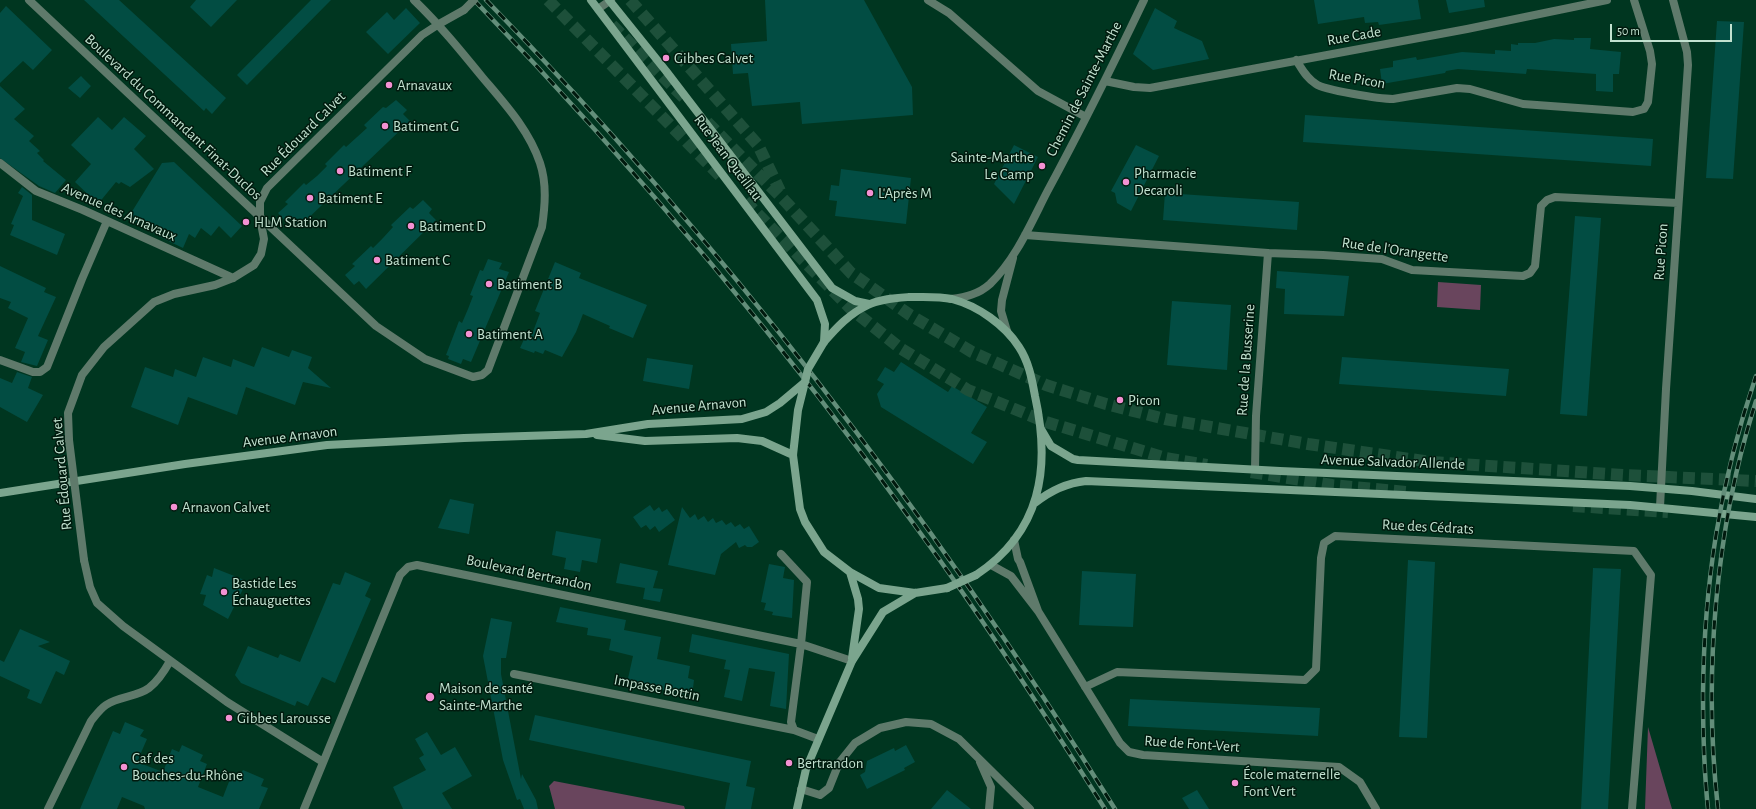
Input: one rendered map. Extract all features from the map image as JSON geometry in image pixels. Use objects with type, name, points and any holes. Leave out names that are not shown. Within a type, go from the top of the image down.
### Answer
[{"type":"main road","name":"Rue Jean Queillau","points":[[591,0],[817,300],[824,324],[824,342]]},
{"type":"main road","name":"Rue Jean Queillau","points":[[610,0],[832,288],[855,301],[869,304]]},
{"type":"main road","points":[[924,296],[951,299],[979,311],[1007,331],[1020,348],[1029,368],[1041,429],[1040,483],[1035,503],[1027,523],[991,565],[976,575],[947,588],[915,593],[879,588],[850,572],[824,552],[805,522],[800,509],[793,456],[798,410],[808,369],[824,342],[846,318],[869,304],[895,298],[924,296]]},
{"type":"main road","name":"Avenue Arnavon","points":[[0,494],[185,464],[327,445],[586,434],[648,424],[742,419],[766,412],[780,403],[805,382]]},
{"type":"main road","name":"Avenue Salvador Allende","points":[[1041,429],[1051,446],[1078,460],[1661,488],[1756,499]]},
{"type":"main road","name":"Avenue Arnavon","points":[[586,434],[646,441],[737,438],[762,441],[793,456]]},
{"type":"main road","points":[[1035,503],[1055,489],[1073,482],[1086,481],[1660,507],[1756,517]]},
{"type":"main road","points":[[850,572],[858,599],[859,609],[852,661]]},
{"type":"main road","points":[[797,809],[806,769],[852,661],[883,612],[915,593]]},
{"type":"street","name":"Boulevard du Commandant Finat-Duclos","points":[[29,0],[376,326],[425,359],[473,377],[482,375],[488,370],[542,227],[544,211],[543,175],[535,150],[516,117],[439,24],[414,0]]},
{"type":"street","name":"Rue Édouard Calvet","points":[[323,762],[228,702],[170,661],[124,626],[97,603],[90,587],[84,560],[69,440],[68,413],[82,375],[104,347],[154,302],[174,294],[215,285],[233,278],[254,265],[261,254],[264,239],[260,218],[260,202],[267,188],[422,35],[464,10],[474,0]]},
{"type":"street","points":[[598,9],[610,0]]},
{"type":"street","points":[[928,0],[949,13],[1038,91],[1086,117]]},
{"type":"street","name":"Chemin de Sainte-Marthe","points":[[951,299],[965,298],[984,289],[991,283],[1014,254],[1105,81],[1144,0]]},
{"type":"street","name":"Rue Cade","points":[[1105,81],[1134,87],[1150,88],[1460,30],[1607,0]]},
{"type":"street","name":"Rue Picon","points":[[1296,60],[1303,73],[1318,86],[1382,99],[1393,99],[1457,88],[1470,89],[1529,104],[1633,112],[1644,109],[1648,102],[1652,64],[1650,51],[1634,0]]},
{"type":"street","name":"Rue Picon","points":[[1660,507],[1666,389],[1688,65],[1687,52],[1673,0]]},
{"type":"street","name":"Avenue des Arnavaux","points":[[0,163],[36,192],[107,221],[233,278]]},
{"type":"street","name":"Rue de l'Orangette","points":[[1025,235],[1268,253],[1382,259],[1412,270],[1523,276],[1530,273],[1534,266],[1541,206],[1547,200],[1555,197],[1678,203]]},
{"type":"street","points":[[0,360],[33,372],[40,372],[47,367],[107,221]]},
{"type":"street","name":"Rue de la Busserine","points":[[1255,469],[1257,409],[1268,253]]},
{"type":"street","name":"Chemin de Sainte-Marthe","points":[[1007,331],[1001,311],[1002,300],[1014,254]]},
{"type":"street","name":"Rue des Cédrats","points":[[1085,687],[1116,672],[1290,681],[1304,680],[1316,669],[1321,558],[1324,543],[1335,536],[1634,551],[1651,575],[1632,809]]},
{"type":"street","name":"Rue de Font-Vert","points":[[1014,540],[1018,559],[1038,611]]},
{"type":"street","points":[[781,554],[807,582],[791,722],[794,730],[818,739]]},
{"type":"street","name":"Boulevard Bertrandon","points":[[304,809],[400,575],[408,567],[417,565],[801,644],[852,661]]},
{"type":"street","name":"Rue de Font-Vert","points":[[991,565],[1011,576],[1038,611],[1120,743],[1129,752],[1143,755],[1339,767],[1360,782],[1376,809]]},
{"type":"street","points":[[48,809],[91,721],[99,711],[108,704],[133,696],[149,688],[164,672],[170,661]]},
{"type":"street","name":"Impasse Bottin","points":[[514,674],[794,730]]},
{"type":"street","points":[[801,789],[820,795],[829,788],[839,763],[855,743],[880,728],[906,722],[930,724],[959,739],[1030,809]]},
{"type":"street","points":[[978,757],[991,787],[989,809]]},
{"type":"shaded area","points":[[1438,282],[1481,285],[1480,310],[1437,307]]},
{"type":"shaded area","points":[[1648,727],[1672,809],[1645,809]]},
{"type":"shaded area","points":[[554,781],[684,806],[685,809],[555,809],[549,786]]},
{"type":"building","points":[[84,0],[119,0],[226,98],[212,114],[206,108],[204,111]]},
{"type":"building","points":[[196,0],[237,0],[211,27],[190,7]]},
{"type":"building","points":[[311,0],[331,0],[247,85],[237,75]]},
{"type":"building","points":[[765,0],[864,0],[912,87],[913,115],[802,124],[800,102],[752,106],[748,73],[733,74],[731,44],[767,41]]},
{"type":"building","points":[[1314,0],[1418,0],[1421,19],[1379,25],[1378,22],[1365,23],[1364,17],[1318,24]]},
{"type":"building","points":[[1446,0],[1484,0],[1485,7],[1449,13]]},
{"type":"building","points":[[6,6],[52,50],[33,70],[23,61],[0,83],[0,13]]},
{"type":"building","points":[[406,8],[420,23],[388,54],[366,32],[387,12],[394,20]]},
{"type":"building","points":[[1155,8],[1177,21],[1174,28],[1202,41],[1209,59],[1153,70],[1133,54]]},
{"type":"building","points":[[1717,21],[1744,22],[1733,179],[1706,178]]},
{"type":"building","points":[[1574,38],[1591,38],[1590,49],[1621,52],[1619,74],[1613,74],[1613,92],[1596,91],[1596,74],[1527,69],[1526,74],[1458,69],[1446,71],[1445,73],[1382,84],[1380,69],[1393,67],[1393,61],[1416,57],[1417,60],[1462,52],[1495,54],[1495,50],[1511,51],[1511,44],[1518,45],[1518,43],[1535,43],[1554,39],[1574,40]]},
{"type":"building","points":[[81,76],[91,86],[80,98],[68,88]]},
{"type":"building","points":[[0,86],[25,109],[14,119],[34,136],[29,141],[40,151],[37,153],[44,160],[43,161],[66,180],[55,193],[39,186],[0,158]]},
{"type":"building","points":[[396,100],[407,110],[403,114],[410,121],[299,227],[292,219],[287,223],[278,213],[288,204],[285,202],[304,183],[306,185],[317,176],[327,166],[325,164],[344,145],[346,147],[367,128],[364,125],[383,107],[386,108]]},
{"type":"building","points":[[1305,115],[1653,139],[1651,166],[1303,142]]},
{"type":"building","points":[[98,117],[112,130],[124,117],[146,136],[134,149],[154,169],[130,187],[121,182],[119,184],[116,182],[98,204],[75,182],[91,164],[71,145]]},
{"type":"building","points":[[1014,145],[1038,157],[1014,204],[994,184]]},
{"type":"building","points":[[1136,145],[1159,156],[1131,211],[1117,203],[1115,193],[1111,191]]},
{"type":"building","points":[[174,162],[242,226],[231,238],[219,226],[211,236],[201,228],[195,238],[189,234],[183,248],[162,238],[128,218],[162,163]]},
{"type":"building","name":"L'Après M","points":[[841,169],[911,178],[906,224],[835,216],[837,201],[829,200],[831,185],[839,186]]},
{"type":"building","points":[[22,187],[32,195],[32,220],[65,234],[57,255],[10,235],[14,225],[11,224],[23,196],[18,193]]},
{"type":"building","points":[[1165,193],[1299,202],[1297,230],[1163,220]]},
{"type":"building","points":[[423,200],[432,209],[429,213],[436,220],[366,289],[359,281],[354,285],[345,275],[355,266],[352,264],[371,246],[373,248],[393,227],[391,225],[410,207],[413,209]]},
{"type":"building","points":[[1575,216],[1601,218],[1587,416],[1560,414]]},
{"type":"building","points":[[488,259],[502,263],[499,269],[509,272],[471,362],[463,359],[461,364],[448,359],[449,356],[446,355],[459,321],[462,323],[468,309],[473,296],[470,295],[480,270],[483,271]]},
{"type":"building","points":[[555,262],[581,273],[579,278],[647,305],[633,338],[609,328],[610,326],[583,314],[576,332],[562,357],[545,350],[543,354],[535,351],[534,353],[520,348],[526,335],[531,337],[540,313],[535,311]]},
{"type":"building","points":[[0,266],[46,288],[44,292],[56,297],[38,336],[48,340],[37,366],[21,362],[25,352],[15,348],[28,318],[8,308],[11,302],[0,298]]},
{"type":"building","points":[[1277,271],[1349,276],[1344,316],[1284,314],[1285,289],[1276,288]]},
{"type":"building","points":[[1172,301],[1231,305],[1227,370],[1167,365]]},
{"type":"building","points":[[262,347],[289,357],[292,350],[312,357],[308,368],[331,388],[303,382],[295,405],[246,387],[237,415],[188,397],[178,425],[131,407],[145,367],[173,377],[175,369],[196,377],[203,357],[231,367],[233,359],[254,367]]},
{"type":"building","points":[[1342,357],[1509,369],[1506,396],[1339,384]]},
{"type":"building","points":[[647,358],[693,365],[689,389],[643,381]]},
{"type":"building","points":[[901,362],[948,392],[952,386],[987,407],[971,433],[987,442],[973,464],[881,407],[877,394],[884,384],[877,380],[885,367],[894,372]]},
{"type":"building","points":[[17,372],[32,377],[28,388],[43,395],[27,422],[0,407],[0,378],[12,383]]},
{"type":"building","points":[[450,499],[474,504],[469,534],[438,528]]},
{"type":"building","points":[[650,505],[654,511],[659,507],[662,512],[667,509],[675,520],[659,532],[655,526],[650,530],[646,525],[641,528],[633,517]]},
{"type":"building","points":[[682,507],[690,518],[695,514],[698,520],[704,516],[708,522],[713,518],[716,523],[722,520],[726,525],[731,522],[735,527],[740,524],[744,529],[749,526],[759,542],[752,547],[747,547],[745,545],[739,548],[736,542],[721,554],[715,575],[668,565]]},
{"type":"building","points":[[556,531],[601,539],[597,563],[582,560],[580,572],[564,569],[566,558],[552,555]]},
{"type":"building","points":[[1408,560],[1435,562],[1427,738],[1399,737]]},
{"type":"building","points":[[620,563],[658,571],[653,588],[663,589],[660,602],[643,599],[645,588],[616,583]]},
{"type":"building","points":[[769,564],[785,567],[783,578],[794,580],[792,618],[772,615],[773,612],[764,610],[766,603],[761,602]]},
{"type":"building","name":"Bastide Les Échauguettes","points":[[214,568],[247,581],[228,619],[203,605],[206,595],[200,594],[207,575],[212,577]]},
{"type":"building","points":[[1593,568],[1621,569],[1608,809],[1581,809]]},
{"type":"building","points":[[1082,571],[1136,574],[1133,627],[1079,625]]},
{"type":"building","points":[[345,572],[371,583],[365,596],[371,599],[335,683],[322,677],[308,706],[297,701],[295,706],[241,683],[235,675],[248,646],[278,658],[280,654],[300,662],[333,583],[340,585]]},
{"type":"building","points":[[560,607],[626,620],[624,630],[661,637],[657,659],[690,666],[688,678],[694,680],[692,696],[627,683],[633,656],[609,650],[611,639],[587,635],[588,628],[556,622]]},
{"type":"building","points":[[491,618],[512,622],[506,658],[501,658],[501,674],[521,779],[522,774],[536,800],[538,809],[524,809],[520,799],[517,800],[503,760],[483,656]]},
{"type":"building","points":[[20,629],[50,642],[38,646],[70,661],[64,675],[56,671],[41,704],[27,698],[30,690],[0,676],[0,660],[4,662]]},
{"type":"building","points":[[692,634],[789,654],[786,709],[770,706],[775,672],[749,668],[742,701],[724,697],[730,670],[724,669],[726,660],[689,652]]},
{"type":"building","points":[[1130,699],[1320,708],[1318,736],[1128,726]]},
{"type":"building","points":[[535,715],[751,761],[746,786],[755,788],[751,809],[725,809],[730,783],[529,740]]},
{"type":"building","name":"Caf des Bouches-du-Rhône","points":[[125,722],[144,730],[140,736],[147,739],[137,762],[163,772],[172,749],[179,752],[182,745],[203,755],[200,761],[207,764],[198,787],[223,797],[232,774],[239,777],[243,770],[264,779],[261,786],[268,788],[259,809],[145,809],[144,806],[122,797],[117,809],[80,809],[113,731],[120,734]]},
{"type":"building","points":[[427,732],[441,755],[455,747],[472,776],[442,793],[452,809],[403,809],[393,787],[426,770],[419,758],[424,755],[415,739]]},
{"type":"building","points":[[906,745],[915,762],[904,768],[905,770],[867,789],[860,775],[865,772],[867,761],[894,748],[895,751]]},
{"type":"building","points":[[947,790],[971,809],[931,809]]},
{"type":"building","points":[[1197,790],[1209,809],[1189,809],[1182,798]]},
{"type":"tunnel","points":[[548,0],[723,179]]},
{"type":"tunnel","points":[[630,0],[758,145],[780,191]]},
{"type":"tunnel","points":[[612,25],[685,99]]},
{"type":"tunnel","points":[[707,122],[784,200],[851,273],[910,315],[972,352],[1046,385],[1106,404],[1165,419],[1308,444],[1431,462],[1624,475],[1756,481]]},
{"type":"tunnel","points":[[745,201],[850,308],[900,348],[968,390],[1046,422],[1166,458],[1207,465]]},
{"type":"tunnel","points":[[1251,472],[1332,485],[1407,492]]},
{"type":"tunnel","points":[[1573,506],[1668,512]]},
{"type":"railway","points":[[474,0],[593,127],[651,193],[763,326],[817,395],[870,464],[969,601],[1105,809]]},
{"type":"railway","points":[[486,0],[574,93],[660,189],[742,287],[822,388],[899,490],[974,595],[1046,701],[1115,809]]},
{"type":"railway","points":[[1708,809],[1704,752],[1703,694],[1704,653],[1711,572],[1716,533],[1724,494],[1743,416],[1756,376]]},
{"type":"railway","points":[[1718,809],[1712,707],[1716,603],[1722,551],[1731,500],[1742,450],[1756,401]]},
{"type":"place","name":"Gibbes Calvet","points":[[666,58]]},
{"type":"place","name":"Arnavaux","points":[[389,85]]},
{"type":"place","name":"Batiment G","points":[[385,126]]},
{"type":"place","name":"Sainte-Marthe Le Camp","points":[[1042,166]]},
{"type":"place","name":"Batiment F","points":[[340,171]]},
{"type":"place","name":"Pharmacie Decaroli","points":[[1126,182]]},
{"type":"place","name":"L'Après M","points":[[870,193]]},
{"type":"place","name":"Batiment E","points":[[310,198]]},
{"type":"place","name":"HLM Station","points":[[246,222]]},
{"type":"place","name":"Batiment D","points":[[411,226]]},
{"type":"place","name":"Batiment C","points":[[377,260]]},
{"type":"place","name":"Batiment B","points":[[489,284]]},
{"type":"place","name":"Batiment A","points":[[469,334]]},
{"type":"place","name":"Picon","points":[[1120,400]]},
{"type":"place","name":"Arnavon Calvet","points":[[174,507]]},
{"type":"place","name":"Bastide Les Échauguettes","points":[[224,592]]},
{"type":"place","name":"Maison de santé Sainte-Marthe","points":[[430,697]]},
{"type":"place","name":"Gibbes Larousse","points":[[229,718]]},
{"type":"place","name":"Bertrandon","points":[[789,763]]},
{"type":"place","name":"Caf des Bouches-du-Rhône","points":[[124,767]]},
{"type":"place","name":"École maternelle Font Vert","points":[[1235,783]]}]
